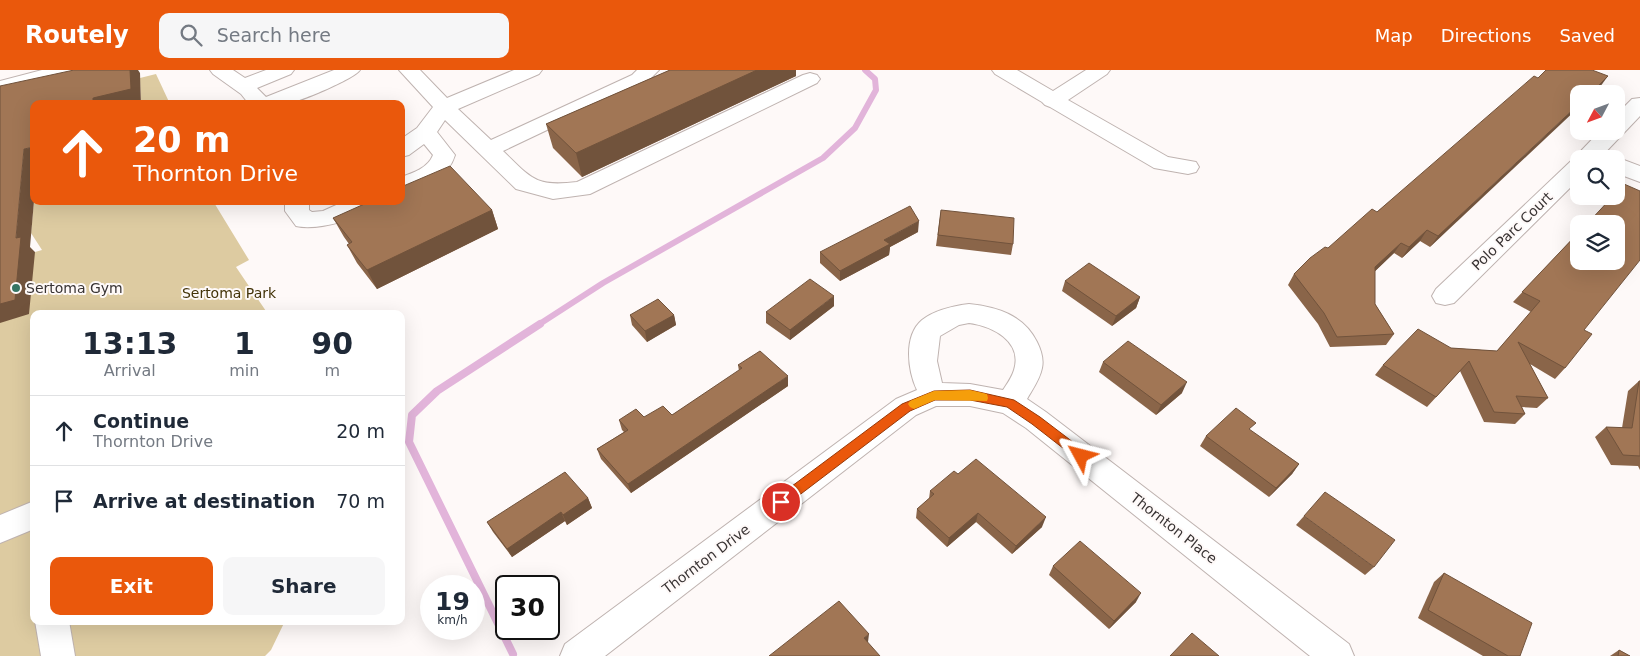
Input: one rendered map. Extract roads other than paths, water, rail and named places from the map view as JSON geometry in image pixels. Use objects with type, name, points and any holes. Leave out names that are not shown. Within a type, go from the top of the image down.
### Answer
[{"type":"street","points":[[0,86],[32,80],[62,70]]},
{"type":"street","points":[[220,70],[243,86],[256,100]]},
{"type":"street","points":[[243,86],[284,70]]},
{"type":"street","points":[[277,100],[350,70]]},
{"type":"street","points":[[409,70],[444,107],[524,184],[538,191],[559,192],[582,189],[810,79]]},
{"type":"street","points":[[405,147],[425,134],[444,107],[532,70]]},
{"type":"street","points":[[488,150],[639,79],[649,70]]},
{"type":"street","points":[[1002,70],[1052,101],[1162,163],[1188,167]]},
{"type":"street","points":[[1052,101],[1100,70]]},
{"type":"street","points":[[1625,119],[1640,104]]},
{"type":"street","points":[[405,184],[434,171],[443,163],[444,155],[438,146],[425,134]]},
{"type":"street","name":"Polo Parc Court","points":[[1598,150],[1606,140]]},
{"type":"street","points":[[1625,168],[1640,175]]},
{"type":"street","name":"Polo Parc Court","points":[[1445,296],[1570,179]]},
{"type":"street","points":[[297,205],[297,211],[304,220],[312,221],[322,220],[357,205]]},
{"type":"street","points":[[934,396],[924,373],[923,349],[930,329],[946,318],[963,313],[982,314],[1003,322],[1026,345],[1029,367],[1010,403]]},
{"type":"street","name":"Thornton Drive","points":[[576,656],[906,407],[934,396],[970,395],[1010,403]]},
{"type":"street","name":"Thornton Place","points":[[1010,403],[1036,420],[1337,656]]},
{"type":"street","points":[[0,529],[30,517]]},
{"type":"street","points":[[53,625],[58,656]]},
{"type":"waterway","points":[[538,325],[603,283],[823,158],[855,128],[876,90],[875,79],[865,70]]},
{"type":"waterway","points":[[513,654],[409,442],[412,415],[437,391],[540,324]]},
{"type":"place","name":"Sertoma Gym","points":[[16,288]]},
{"type":"park label","name":"Sertoma Park","points":[[229,293]]}]
